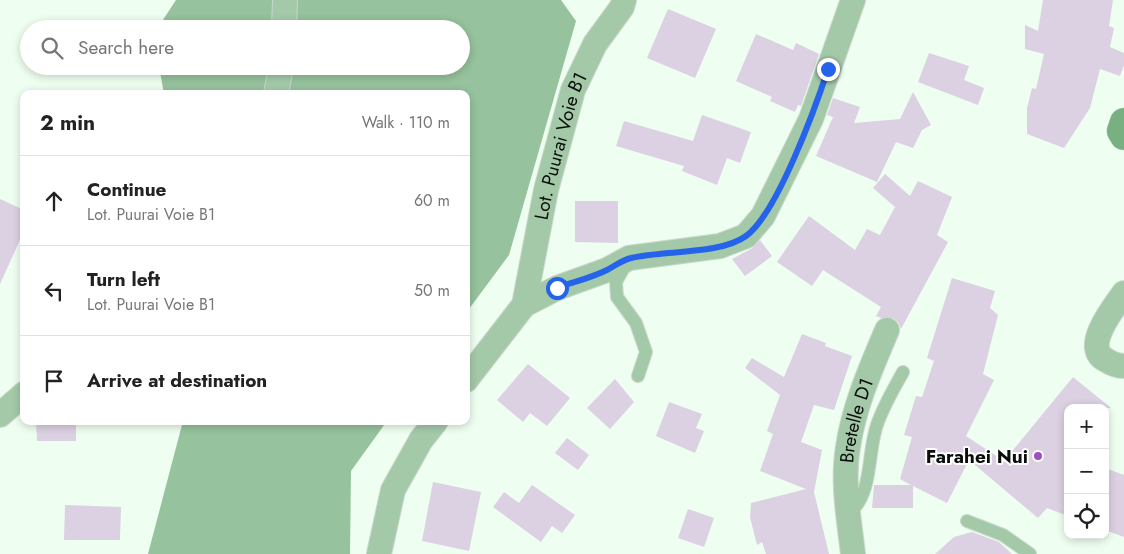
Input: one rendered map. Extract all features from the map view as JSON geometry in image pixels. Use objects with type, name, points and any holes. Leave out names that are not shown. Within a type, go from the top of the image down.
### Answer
[{"type":"main road","points":[[1124,122],[1121,131],[1124,136]]},
{"type":"street","points":[[284,20],[285,0]]},
{"type":"street","name":"Lot. Puurai Voie B1","points":[[524,305],[546,190],[573,90],[595,44],[622,7],[624,0]]},
{"type":"street","name":"Lot. Puurai Voie B1","points":[[470,375],[524,305],[557,288],[607,270],[629,258],[720,246],[746,236],[763,216],[811,119],[853,0]]},
{"type":"street","points":[[277,90],[279,75]]},
{"type":"street","points":[[1124,293],[1105,321],[1096,342],[1096,350],[1102,359],[1114,365],[1124,366]]},
{"type":"street","name":"Bretelle D1","points":[[853,554],[846,480],[848,448],[855,414],[887,330]]},
{"type":"street","points":[[0,415],[20,398]]},
{"type":"street","points":[[379,554],[393,490],[421,440],[433,425]]},
{"type":"lane","points":[[629,258],[616,282],[617,297],[636,323],[646,352],[638,376]]},
{"type":"lane","name":"Bretelle D1","points":[[848,514],[862,497],[868,480],[876,428],[886,401],[903,372]]},
{"type":"lane","points":[[967,521],[1003,535],[1030,554]]},
{"type":"green space","points":[[176,0],[561,0],[576,21],[509,255],[470,308],[470,90],[163,90],[161,75],[470,75],[470,20],[163,20]]},
{"type":"green space","points":[[182,425],[384,425],[351,471],[350,554],[148,554]]},
{"type":"building","points":[[1043,0],[1113,0],[1109,26],[1114,28],[1110,47],[1124,53],[1124,65],[1120,76],[1100,69],[1090,108],[1064,148],[1027,134],[1027,108],[1032,88],[1036,89],[1044,54],[1025,49],[1025,25],[1038,31]]},
{"type":"building","points":[[668,9],[716,29],[695,78],[647,58]]},
{"type":"building","points":[[756,34],[793,50],[796,43],[819,54],[801,106],[798,105],[795,112],[770,101],[772,97],[736,81]]},
{"type":"building","points":[[929,53],[969,66],[964,80],[984,88],[978,105],[918,82]]},
{"type":"building","points":[[913,92],[931,125],[922,130],[913,148],[896,142],[877,182],[816,156],[833,117],[827,115],[833,98],[860,107],[854,123],[900,119]]},
{"type":"building","points":[[702,115],[751,132],[740,163],[727,158],[717,185],[682,171],[684,166],[616,146],[624,121],[693,141]]},
{"type":"building","points":[[885,174],[910,196],[918,181],[952,197],[937,235],[948,242],[901,329],[898,322],[893,318],[876,316],[881,307],[823,270],[812,286],[777,262],[809,216],[855,250],[867,229],[880,235],[895,207],[873,188]]},
{"type":"building","points":[[0,199],[20,208],[20,240],[0,284]]},
{"type":"building","points":[[575,201],[618,201],[618,243],[575,242]]},
{"type":"building","points":[[760,240],[772,256],[745,276],[732,259],[751,249]]},
{"type":"building","points":[[952,278],[995,291],[990,308],[998,315],[983,374],[994,380],[966,436],[1004,461],[1073,377],[1106,404],[1064,404],[1064,514],[1047,508],[1038,518],[969,460],[947,503],[913,486],[913,508],[872,508],[874,485],[911,485],[900,479],[912,437],[904,435],[916,396],[922,397],[934,361],[927,358]]},
{"type":"building","points":[[802,334],[826,343],[825,346],[852,356],[834,410],[814,405],[801,442],[822,450],[814,492],[829,554],[766,554],[762,542],[757,545],[750,517],[751,503],[806,489],[760,471],[773,434],[767,431],[780,395],[745,368],[752,358],[784,377]]},
{"type":"building","points":[[528,364],[570,398],[547,426],[530,413],[523,422],[497,400]]},
{"type":"building","points":[[615,379],[634,402],[610,429],[587,408]]},
{"type":"building","points":[[669,402],[702,414],[696,428],[704,431],[695,453],[656,436]]},
{"type":"building","points":[[36,425],[76,425],[76,441],[37,441]]},
{"type":"building","points":[[567,438],[589,455],[578,470],[555,453]]},
{"type":"building","points":[[1109,469],[1124,475],[1124,537],[1109,531]]},
{"type":"building","points":[[433,482],[481,492],[469,551],[422,541]]},
{"type":"building","points":[[532,485],[575,515],[562,533],[552,526],[541,542],[493,507],[504,492],[519,503]]},
{"type":"building","points":[[65,505],[121,507],[120,540],[64,540]]},
{"type":"building","points":[[688,509],[714,518],[704,547],[678,538]]},
{"type":"building","points":[[972,532],[999,542],[1012,554],[935,554],[954,537]]},
{"type":"place","name":"Farahei Nui","points":[[1038,456]]},
{"type":"route","points":[[557,288],[607,270],[629,258],[720,246],[746,236],[763,216],[782,181],[811,119],[828,69]]}]
